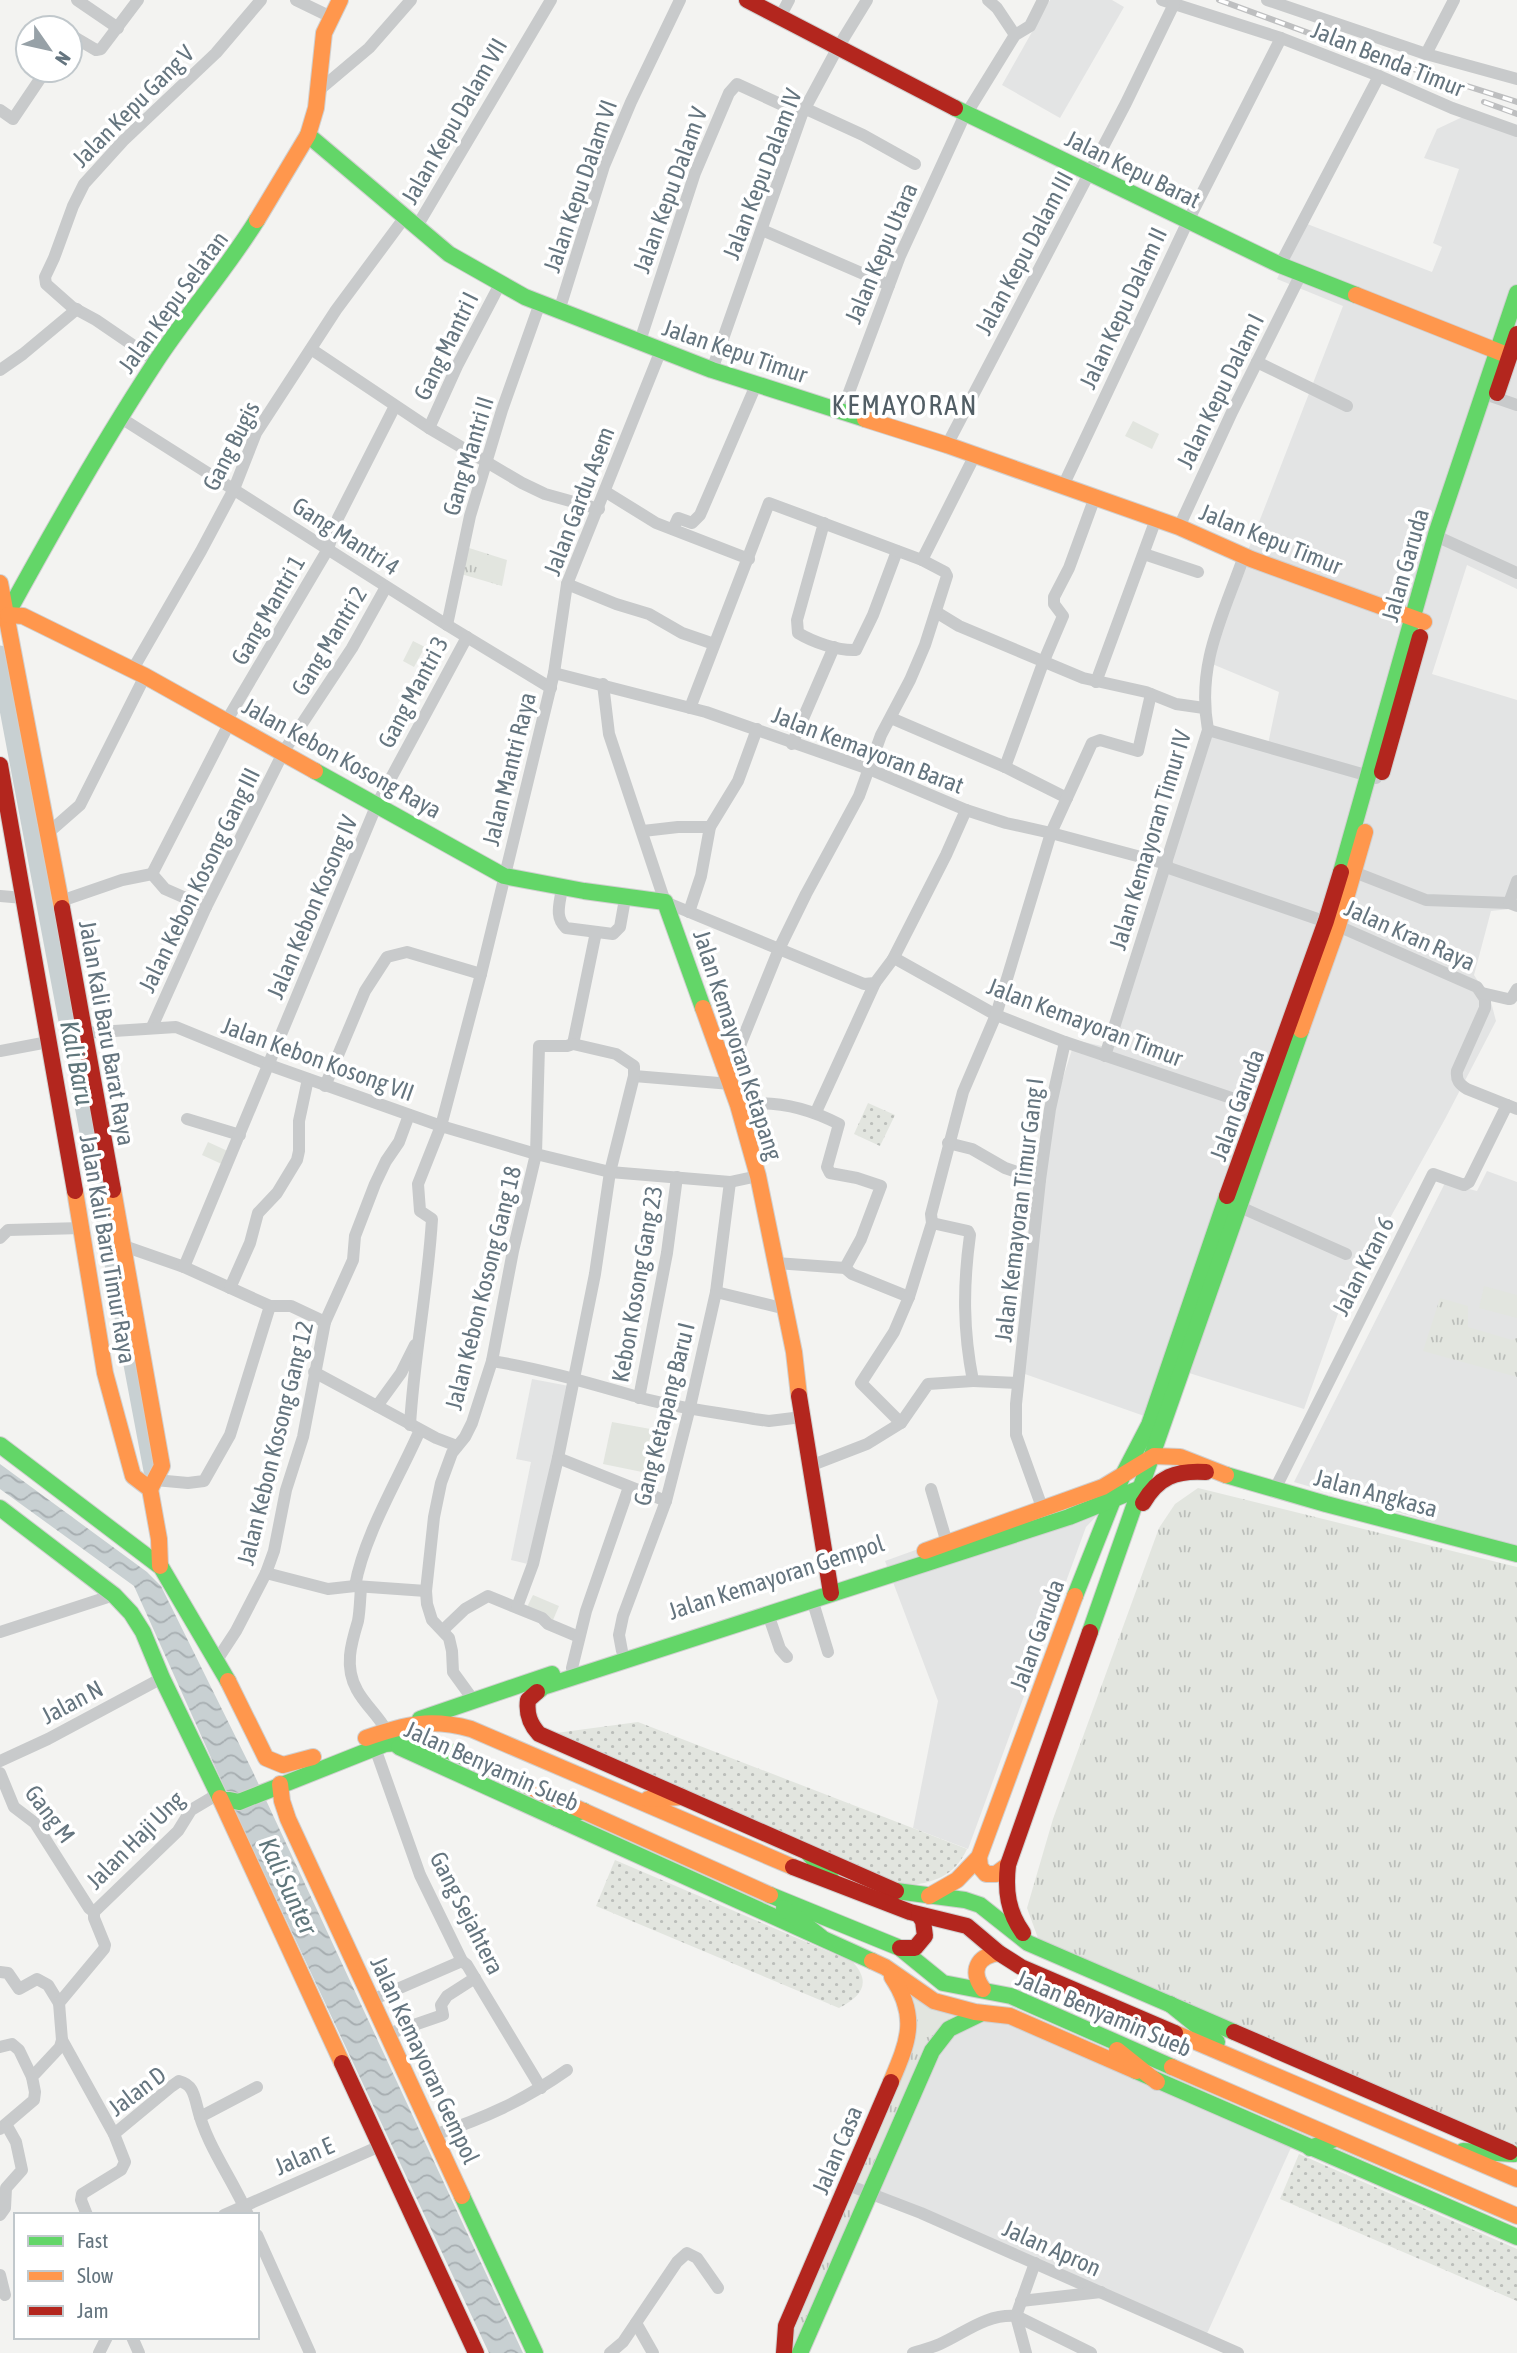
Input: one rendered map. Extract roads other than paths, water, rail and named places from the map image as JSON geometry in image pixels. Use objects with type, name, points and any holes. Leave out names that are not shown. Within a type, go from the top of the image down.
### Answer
[{"type":"main road","name":"Jalan Kepu Selatan","points":[[4,617],[65,507],[156,361],[233,259],[273,198],[308,135],[318,91],[324,33],[340,0]]},
{"type":"main road","name":"Jalan Kepu Barat","points":[[747,0],[966,114],[1280,265],[1504,354]]},
{"type":"main road","name":"Jalan Kepu Timur","points":[[308,135],[449,254],[500,284],[540,303],[712,370],[947,445],[1179,527],[1244,556],[1419,621]]},
{"type":"main road","name":"Jalan Garuda","points":[[929,1896],[957,1880],[979,1857],[1096,1539],[1122,1477],[1149,1425],[1203,1287],[1332,924],[1441,538],[1504,354],[1517,293]]},
{"type":"main road","name":"Jalan Garuda","points":[[1504,354],[1517,334]]},
{"type":"main road","name":"Jalan Kali Baru Barat Raya","points":[[0,583],[4,617],[61,901],[162,1466],[152,1484]]},
{"type":"main road","name":"Jalan Kebon Kosong Raya","points":[[4,617],[23,617],[139,672],[504,876],[625,899],[665,902]]},
{"type":"main road","name":"Jalan Kali Baru Timur Raya","points":[[0,765],[2,791],[24,898],[105,1373],[133,1476],[152,1484],[163,1571]]},
{"type":"main road","name":"Jalan Garuda","points":[[1332,924],[1354,872],[1374,778]]},
{"type":"main road","name":"Jalan Kemayoran Ketapang","points":[[665,902],[730,1081],[758,1176],[786,1309],[830,1588]]},
{"type":"main road","name":"Jalan Garuda","points":[[1028,1943],[1014,1921],[1006,1899],[1008,1865],[1153,1456],[1203,1287],[1240,1207],[1266,1110]]},
{"type":"main road","points":[[0,1445],[163,1571],[217,1660],[262,1753],[274,1764],[294,1764],[382,1741]]},
{"type":"main road","name":"Jalan Angkasa","points":[[1153,1456],[1174,1456],[1275,1489],[1517,1554]]},
{"type":"main road","name":"Jalan Kemayoran Gempol","points":[[405,1724],[812,1599],[830,1588],[1103,1487],[1153,1456]]},
{"type":"main road","name":"Jalan Angkasa","points":[[1128,1525],[1147,1494],[1164,1477],[1180,1471],[1223,1474]]},
{"type":"main road","name":"Jalan Kemayoran Gempol","points":[[528,1700],[543,1687],[622,1651],[1069,1517],[1141,1488]]},
{"type":"main road","points":[[0,1508],[114,1595],[125,1605],[143,1632],[162,1678],[222,1798],[476,2353]]},
{"type":"main road","points":[[1069,1517],[1084,1525],[1096,1539],[1113,1531],[1122,1543]]},
{"type":"main road","name":"Jalan Benyamin Sueb","points":[[528,1700],[528,1716],[539,1734],[901,1893],[965,1900],[980,1905],[1028,1943],[1516,2154]]},
{"type":"main road","name":"Jalan Benyamin Sueb","points":[[405,1724],[425,1720],[443,1721],[491,1736],[836,1885],[919,1915],[967,1926],[999,1953],[1040,1976],[1517,2179]]},
{"type":"main road","points":[[222,1798],[239,1802],[382,1741],[405,1724]]},
{"type":"main road","points":[[479,1764],[489,1762],[496,1755],[497,1744],[491,1736]]},
{"type":"main road","name":"Jalan Benyamin Sueb","points":[[382,1741],[425,1744],[479,1764],[763,1892],[900,1948],[943,1983],[1011,1996],[1517,2216]]},
{"type":"main road","name":"Jalan Benyamin Sueb","points":[[382,1741],[428,1758],[821,1937],[884,1967],[934,2001],[982,2013],[1010,2016],[1517,2237]]},
{"type":"main road","points":[[527,1787],[522,1777],[525,1765],[540,1757]]},
{"type":"main road","name":"Jalan Kemayoran Gempol","points":[[273,1787],[282,1801],[535,2353]]},
{"type":"main road","points":[[642,1800],[682,1797]]},
{"type":"main road","points":[[556,1818],[584,1811]]},
{"type":"main road","points":[[622,1847],[646,1840]]},
{"type":"main road","points":[[808,1853],[836,1885]]},
{"type":"main road","points":[[979,1857],[980,1867],[986,1874],[996,1874],[1008,1865]]},
{"type":"main road","points":[[763,1892],[821,1937]]},
{"type":"main road","points":[[900,1948],[915,1948],[921,1943],[926,1928],[919,1915]]},
{"type":"main road","points":[[984,1989],[977,1983],[976,1965],[990,1953],[999,1953]]},
{"type":"main road","name":"Jalan Casa","points":[[784,2353],[786,2326],[907,2044],[910,2022],[907,2002],[884,1967]]},
{"type":"main road","points":[[1170,2004],[1238,2059]]},
{"type":"main road","name":"Jalan Casa","points":[[800,2353],[920,2074],[940,2038],[955,2023],[982,2013]]},
{"type":"main road","points":[[1093,2031],[1157,2082]]},
{"type":"main road","points":[[1310,2148],[1335,2139]]},
{"type":"main road","points":[[1450,2151],[1516,2154]]},
{"type":"street","points":[[77,0],[118,28]]},
{"type":"street","points":[[84,42],[99,50],[138,0]]},
{"type":"street","name":"Jalan Kepu Gang V","points":[[156,361],[77,309],[44,281],[84,184],[123,141],[216,53],[261,0]]},
{"type":"street","points":[[296,0],[331,17]]},
{"type":"street","points":[[318,91],[369,48],[411,0]]},
{"type":"street","name":"Jalan Kepu Dalam VII","points":[[410,222],[551,0]]},
{"type":"street","name":"Jalan Kepu Dalam VI","points":[[559,311],[604,166],[680,0]]},
{"type":"street","points":[[780,18],[789,0]]},
{"type":"street","name":"Jalan Kepu Dalam IV","points":[[712,370],[803,111],[867,0]]},
{"type":"street","points":[[988,0],[997,8],[1015,35]]},
{"type":"street","name":"Jalan Kepu Utara","points":[[842,411],[919,213],[966,114],[1015,35],[1030,26],[1043,0]]},
{"type":"street","points":[[1267,0],[1302,6],[1426,54],[1517,79]]},
{"type":"street","points":[[1426,54],[1454,0]]},
{"type":"street","name":"Jalan Benda Timur","points":[[1168,2],[1281,38],[1452,108],[1517,131]]},
{"type":"street","name":"Jalan Kepu Dalam III","points":[[947,445],[1089,174],[1168,2]]},
{"type":"street","name":"Jalan Kepu Dalam II","points":[[1063,486],[1188,221],[1281,38]]},
{"type":"street","points":[[319,62],[340,72]]},
{"type":"street","points":[[1280,265],[1379,76]]},
{"type":"street","points":[[0,110],[13,120],[37,84]]},
{"type":"street","name":"Jalan Kepu Dalam V","points":[[640,341],[695,173],[711,130],[732,88],[737,84],[803,111]]},
{"type":"street","points":[[803,111],[863,135],[915,164]]},
{"type":"street","name":"Gang Bugis","points":[[48,834],[80,805],[139,672],[234,489],[256,433],[370,262],[410,222]]},
{"type":"street","points":[[762,230],[889,285]]},
{"type":"street","name":"Jalan Kepu Dalam I","points":[[1179,527],[1301,274]]},
{"type":"street","name":"Gang Mantri I","points":[[429,428],[457,366],[500,284]]},
{"type":"street","name":"Gang Mantri II","points":[[447,625],[470,516],[540,303]]},
{"type":"street","points":[[0,370],[77,309]]},
{"type":"street","points":[[311,349],[429,428],[522,483],[545,494],[599,509]]},
{"type":"street","name":"Jalan Gardu Asem","points":[[554,673],[567,584],[661,350]]},
{"type":"street","points":[[1257,362],[1347,407]]},
{"type":"street","points":[[673,529],[678,518],[691,523],[700,515],[756,385]]},
{"type":"street","points":[[1490,395],[1517,405]]},
{"type":"street","name":"Gang Mantri 1","points":[[152,874],[229,721],[327,549],[338,518],[395,406]]},
{"type":"street","name":"Gang Mantri 4","points":[[121,418],[467,638],[551,688]]},
{"type":"street","points":[[922,560],[975,455]]},
{"type":"street","points":[[606,492],[656,523],[749,559]]},
{"type":"street","points":[[1005,767],[1063,616],[1055,607],[1054,597],[1069,568],[1095,497]]},
{"type":"street","points":[[634,1076],[730,1081],[741,1043],[779,949],[859,796],[881,735],[910,680],[936,612],[947,573],[922,560],[769,503],[690,708]]},
{"type":"street","points":[[1096,682],[1156,519]]},
{"type":"street","points":[[824,523],[796,629],[801,635],[834,647],[856,650],[873,615],[897,551]]},
{"type":"street","points":[[1441,538],[1517,573]]},
{"type":"street","points":[[1144,554],[1198,572]]},
{"type":"street","name":"Jalan Kemayoran Timur IV","points":[[1105,1056],[1208,730],[1204,708],[1205,674],[1217,631],[1244,556]]},
{"type":"street","points":[[567,584],[649,614],[682,633],[714,644]]},
{"type":"street","name":"Gang Mantri 2","points":[[284,751],[352,648],[386,587]]},
{"type":"street","points":[[936,612],[959,626],[1043,663],[1096,682],[1151,694],[1176,704],[1204,708]]},
{"type":"street","name":"Gang Mantri 3","points":[[377,804],[467,638]]},
{"type":"street","points":[[792,744],[834,647]]},
{"type":"street","name":"Jalan Kemayoran Barat","points":[[554,673],[603,684],[757,729],[792,744],[869,769],[966,810],[1006,823],[1051,832],[1166,865]]},
{"type":"street","name":"Jalan Mantri Raya","points":[[417,1342],[423,1320],[432,1219],[419,1211],[418,1184],[441,1126],[554,673]]},
{"type":"street","name":"Jalan Kemayoran Ketapang","points":[[603,684],[609,734],[665,902]]},
{"type":"street","points":[[901,1423],[861,1383],[894,1332],[909,1297],[932,1223],[931,1214],[963,1092],[996,1015],[1051,832],[1094,741],[1100,740],[1138,751],[1151,694]]},
{"type":"street","points":[[891,718],[1005,767],[1067,798]]},
{"type":"street","points":[[688,912],[701,876],[710,827],[738,781],[757,729]]},
{"type":"street","points":[[1208,730],[1374,778]]},
{"type":"street","name":"Jalan Kebon Kosong Gang III","points":[[152,1027],[206,907],[284,751]]},
{"type":"street","name":"Jalan Kebon Kosong IV","points":[[184,1267],[377,804]]},
{"type":"street","points":[[816,1112],[875,983],[893,959],[966,810]]},
{"type":"street","points":[[643,831],[710,827]]},
{"type":"street","name":"Jalan Kran Raya","points":[[1166,865],[1332,924],[1469,982],[1482,993],[1485,1008],[1457,1072],[1457,1078],[1461,1085],[1512,1107]]},
{"type":"street","points":[[1354,872],[1426,900],[1513,904],[1517,881]]},
{"type":"street","points":[[61,901],[122,880],[152,874],[165,889],[206,907]]},
{"type":"street","points":[[562,888],[558,916],[560,923],[566,928],[616,933],[625,899]]},
{"type":"street","points":[[0,896],[24,898]]},
{"type":"street","points":[[665,902],[864,984],[875,983]]},
{"type":"street","points":[[517,1607],[533,1564],[558,1458],[594,1274],[610,1172],[634,1076],[634,1066],[616,1054],[573,1044],[596,932]]},
{"type":"street","points":[[325,1086],[365,991],[387,957],[407,952],[481,974]]},
{"type":"street","name":"Jalan Kemayoran Timur","points":[[893,959],[996,1015],[1065,1042],[1266,1110]]},
{"type":"street","points":[[1482,993],[1511,999],[1517,989]]},
{"type":"street","name":"Jalan Kebon Kosong VII","points":[[83,1034],[176,1027],[325,1086],[441,1126],[610,1172],[730,1182],[758,1176]]},
{"type":"street","points":[[0,1051],[48,1042]]},
{"type":"street","name":"Jalan Kemayoran Timur Gang I","points":[[1043,1510],[1016,1435],[1017,1383],[1040,1180],[1050,1109],[1065,1042]]},
{"type":"street","name":"Jalan Kebon Kosong Gang 18","points":[[474,1701],[453,1672],[449,1638],[432,1620],[426,1604],[434,1517],[441,1483],[452,1453],[472,1423],[492,1362],[513,1251],[536,1154],[539,1046],[573,1044]]},
{"type":"street","points":[[230,1287],[250,1244],[258,1213],[277,1193],[297,1160],[299,1121],[308,1079]]},
{"type":"street","points":[[738,1105],[755,1102],[816,1112],[840,1126],[827,1167],[830,1173],[857,1178],[882,1188],[862,1239],[845,1268]]},
{"type":"street","name":"Jalan Kran 6","points":[[1275,1489],[1433,1174],[1464,1185],[1469,1182],[1512,1107]]},
{"type":"street","name":"Jalan Kebon Kosong Gang 12","points":[[217,1660],[236,1631],[266,1573],[274,1551],[286,1490],[303,1437],[326,1322],[353,1260],[355,1236],[375,1184],[399,1142],[409,1115]]},
{"type":"street","points":[[187,1119],[240,1135]]},
{"type":"street","points":[[948,1143],[972,1149],[1005,1168],[1040,1180]]},
{"type":"street","name":"Kebon Kosong Gang 23","points":[[639,1398],[667,1253],[677,1177]]},
{"type":"street","name":"Gang Ketapang Baru I","points":[[622,1651],[619,1635],[623,1616],[666,1501],[690,1407],[716,1292],[730,1182]]},
{"type":"street","points":[[1240,1207],[1346,1254]]},
{"type":"street","points":[[932,1223],[962,1229],[970,1235],[965,1264],[964,1325],[973,1381]]},
{"type":"street","points":[[0,1238],[8,1230],[82,1228]]},
{"type":"street","points":[[121,1245],[184,1267],[270,1306],[291,1306],[326,1322]]},
{"type":"street","points":[[776,1263],[845,1268],[852,1274],[909,1297]]},
{"type":"street","points":[[716,1292],[786,1309]]},
{"type":"street","points":[[152,1484],[204,1480],[230,1434],[270,1306]]},
{"type":"street","points":[[377,1406],[401,1373],[417,1342]]},
{"type":"street","points":[[415,1427],[417,1342]]},
{"type":"street","points":[[492,1362],[533,1368],[596,1383],[639,1398],[769,1420],[802,1417]]},
{"type":"street","points":[[314,1372],[415,1427],[457,1446]]},
{"type":"street","points":[[810,1466],[867,1444],[901,1423],[928,1384],[973,1381],[1017,1383]]},
{"type":"street","name":"Gang Sejahtera","points":[[415,1427],[361,1561],[358,1619],[349,1657],[353,1682],[358,1693],[373,1709],[420,1875],[462,1961],[541,2088]]},
{"type":"street","points":[[558,1458],[666,1501]]},
{"type":"street","points":[[573,1672],[579,1637],[629,1487]]},
{"type":"street","points":[[931,1489],[947,1543]]},
{"type":"street","points":[[266,1573],[328,1589],[358,1587],[426,1591]]},
{"type":"street","points":[[0,1632],[114,1595]]},
{"type":"street","points":[[443,1630],[465,1609],[488,1596],[579,1637]]},
{"type":"street","points":[[812,1599],[828,1652]]},
{"type":"street","points":[[768,1614],[780,1649],[787,1657]]},
{"type":"street","name":"Jalan N","points":[[0,1761],[48,1739],[162,1678]]},
{"type":"street","name":"Gang M","points":[[0,1773],[14,1807],[35,1823],[94,1912]]},
{"type":"street","name":"Jalan Haji Ung","points":[[59,2003],[104,1949],[94,1912],[178,1831],[191,1810],[222,1798]]},
{"type":"street","points":[[372,2000],[462,1961]]},
{"type":"street","points":[[0,1972],[8,1973],[19,1989],[37,1979],[44,1981],[59,2003],[62,2040],[55,2052],[32,2077]]},
{"type":"street","points":[[387,2035],[443,2015],[441,2005],[447,1996],[475,1978]]},
{"type":"street","name":"Jalan D","points":[[62,2040],[114,2134],[179,2081],[185,2082],[193,2091],[211,2144],[246,2210]]},
{"type":"street","points":[[0,2047],[12,2044],[19,2050],[32,2077],[35,2092],[34,2100],[3,2127],[16,2142],[22,2170],[5,2188],[5,2208],[0,2215]]},
{"type":"street","points":[[434,2135],[493,2114],[541,2088],[567,2070]]},
{"type":"street","points":[[200,2117],[257,2087]]},
{"type":"street","points":[[86,2213],[81,2200],[82,2194],[124,2167],[125,2162],[114,2134]]},
{"type":"street","name":"Jalan E","points":[[246,2210],[380,2146]]},
{"type":"street","name":"Jalan Apron","points":[[848,2185],[1101,2292],[1218,2349],[1238,2353]]},
{"type":"street","points":[[259,2239],[310,2353]]},
{"type":"street","points":[[610,2353],[623,2342],[677,2262],[687,2253],[697,2258],[718,2288]]},
{"type":"street","points":[[1026,2353],[1016,2316],[1035,2263]]},
{"type":"street","points":[[0,2275],[7,2294]]},
{"type":"street","points":[[1021,2301],[1101,2292]]},
{"type":"street","points":[[913,2353],[940,2349],[981,2321],[1006,2315],[1016,2316],[1091,2353]]},
{"type":"street","points":[[636,2323],[653,2353]]},
{"type":"water","name":"Kali Sunter","points":[[0,1464],[147,1572],[161,1586],[252,1770],[523,2353],[489,2353],[230,1800],[134,1586],[0,1489]]},
{"type":"waterway","name":"Kali Baru","points":[[0,656],[154,1470]]},
{"type":"railway","points":[[1219,0],[1366,54],[1517,102]]},
{"type":"railway","points":[[1484,102],[1517,114]]},
{"type":"district","name":"KEMAYORAN","points":[[905,405]]}]
